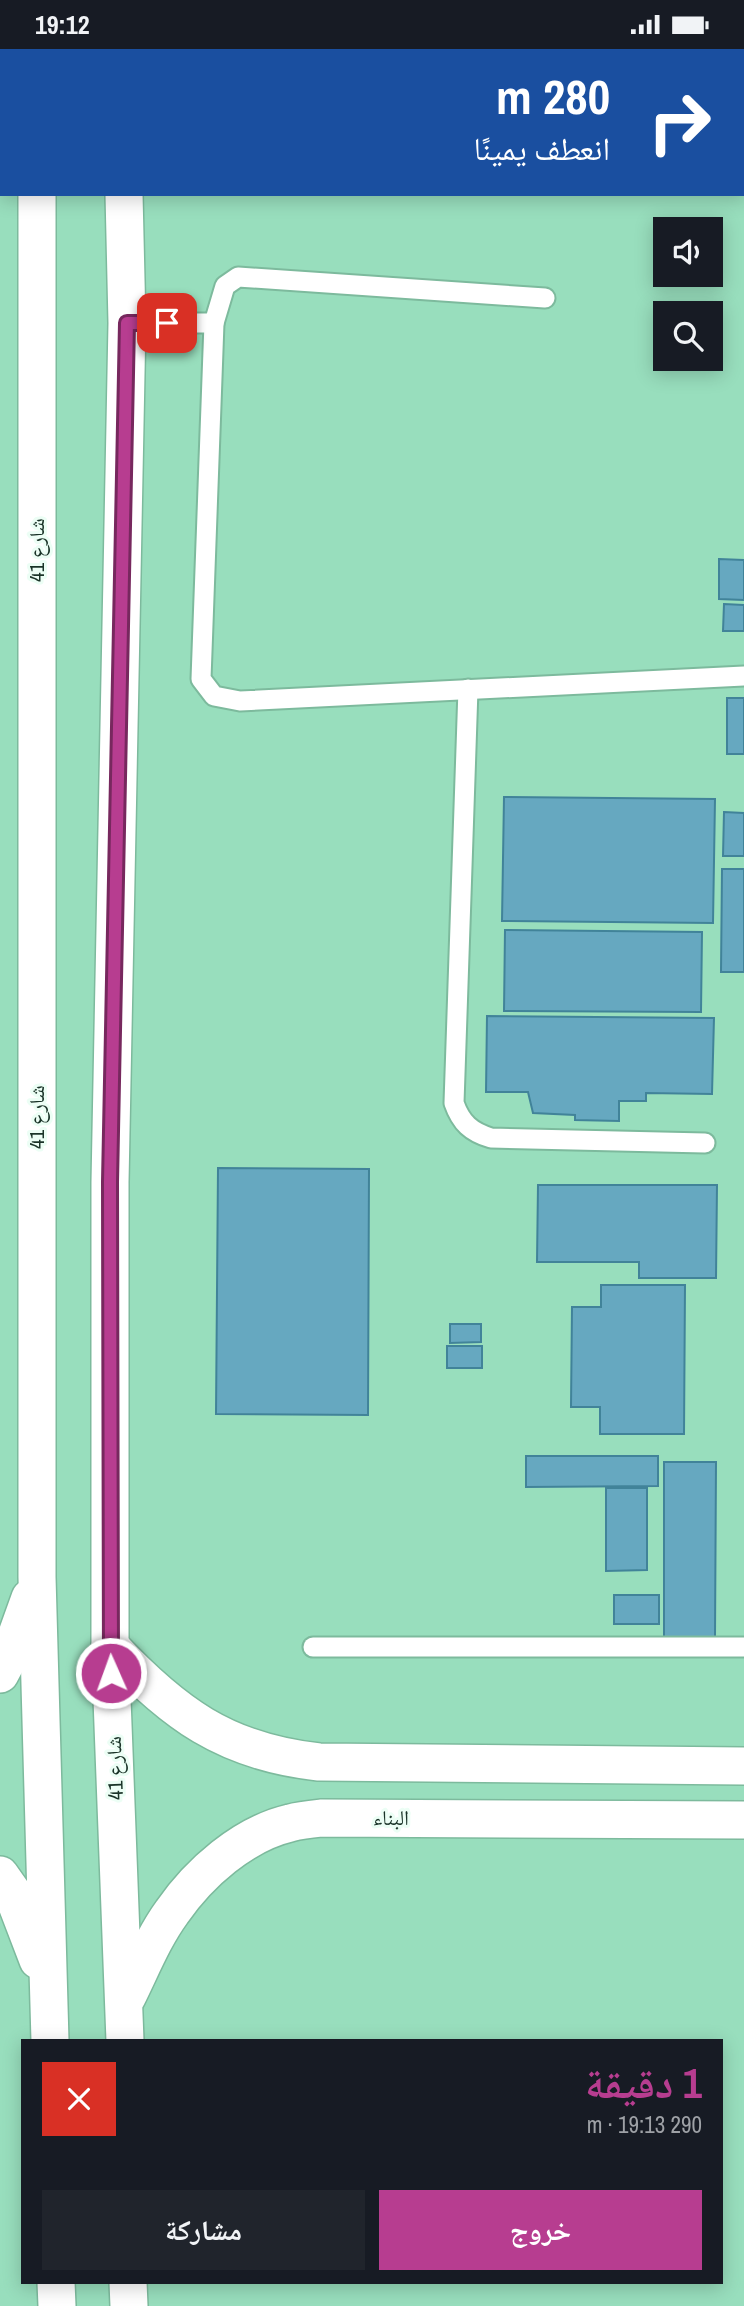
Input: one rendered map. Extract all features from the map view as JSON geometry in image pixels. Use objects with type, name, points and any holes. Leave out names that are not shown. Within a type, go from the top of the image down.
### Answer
[{"type":"street","name":"شارع 41","points":[[37,196],[37,1577],[50,2039]]},
{"type":"street","name":"شارع 41","points":[[124,196],[127,323],[110,1182],[110,1646],[125,2039]]},
{"type":"street","points":[[0,1674],[8,1659],[37,1577]]},
{"type":"street","points":[[110,1646],[159,1694],[207,1729],[252,1749],[290,1759],[319,1762],[744,1766]]},
{"type":"street","name":"البناء","points":[[125,2001],[171,1912],[190,1889],[211,1867],[235,1849],[289,1823],[322,1818],[744,1820]]},
{"type":"street","points":[[0,1875],[12,1892],[48,1986]]},
{"type":"street","points":[[56,2284],[57,2306]]},
{"type":"street","points":[[128,2284],[129,2306]]},
{"type":"lane","points":[[545,298],[238,277],[225,286],[214,323],[201,679],[214,696],[240,701],[744,676]]},
{"type":"lane","points":[[127,323],[214,323]]},
{"type":"lane","points":[[468,689],[454,1103],[458,1116],[478,1134],[491,1138],[705,1143]]},
{"type":"lane","points":[[313,1647],[744,1647]]},
{"type":"shaded area","points":[[0,196],[744,196],[744,2306],[0,2306]]},
{"type":"building","points":[[719,559],[744,560],[744,600],[719,599]]},
{"type":"building","points":[[724,604],[744,605],[744,631],[723,631]]},
{"type":"building","points":[[727,698],[744,698],[744,754],[727,754]]},
{"type":"building","points":[[504,797],[715,799],[713,923],[502,921]]},
{"type":"building","points":[[724,812],[744,813],[744,856],[723,856]]},
{"type":"building","points":[[722,869],[744,869],[744,972],[721,972]]},
{"type":"building","points":[[505,930],[702,932],[701,1012],[504,1011]]},
{"type":"building","points":[[487,1016],[714,1018],[712,1094],[646,1093],[646,1101],[619,1101],[619,1121],[575,1120],[575,1115],[533,1113],[528,1092],[486,1092]]},
{"type":"building","points":[[218,1168],[369,1169],[368,1415],[216,1414]]},
{"type":"building","points":[[538,1185],[717,1185],[716,1278],[639,1278],[639,1262],[537,1262]]},
{"type":"building","points":[[601,1285],[685,1285],[684,1434],[600,1434],[600,1407],[571,1407],[572,1307],[601,1307]]},
{"type":"building","points":[[450,1324],[481,1324],[481,1342],[450,1343]]},
{"type":"building","points":[[447,1346],[482,1346],[482,1368],[447,1368]]},
{"type":"building","points":[[526,1456],[658,1456],[658,1486],[526,1487]]},
{"type":"building","points":[[664,1462],[716,1462],[715,1637],[664,1637]]},
{"type":"building","points":[[606,1488],[647,1488],[647,1570],[606,1571]]},
{"type":"building","points":[[614,1595],[659,1595],[659,1624],[614,1624]]},
{"type":"route","points":[[111,1673],[110,1182],[127,323],[167,323]]}]
